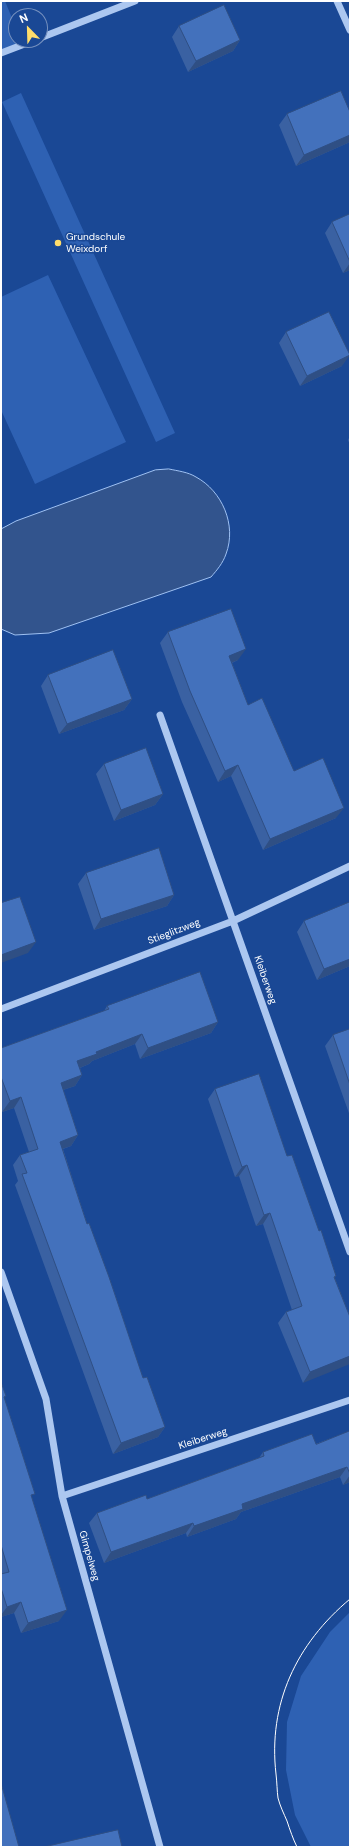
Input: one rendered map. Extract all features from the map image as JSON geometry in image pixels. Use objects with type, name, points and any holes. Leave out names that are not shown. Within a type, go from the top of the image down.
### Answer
[{"type":"street","points":[[48,35],[135,1]]},
{"type":"street","points":[[336,1],[350,30]]},
{"type":"street","points":[[1,53],[14,48]]},
{"type":"street","name":"Kleiberweg","points":[[160,715],[350,1252]]},
{"type":"street","name":"Stieglitzweg","points":[[1,1009],[233,921],[350,866]]},
{"type":"street","name":"Gimpelweg","points":[[1,1272],[46,1399],[62,1496],[160,1847]]},
{"type":"street","name":"Kleiberweg","points":[[62,1496],[350,1400]]},
{"type":"shaded area","points":[[1,1],[5,1],[8,8],[8,48],[13,48],[1,53]]},
{"type":"shaded area","points":[[21,93],[175,433],[156,442],[2,102]]},
{"type":"shaded area","points":[[48,275],[126,442],[35,484],[1,410],[1,297]]},
{"type":"shaded area","points":[[169,469],[190,474],[205,483],[220,500],[225,510],[230,532],[229,543],[223,560],[211,577],[49,633],[15,635],[1,629],[1,529],[16,521],[155,470]]},
{"type":"shaded area","points":[[350,1612],[350,1847],[311,1847],[295,1815],[286,1770],[287,1722],[301,1676],[330,1632]]},
{"type":"building","points":[[224,5],[240,40],[196,61],[179,26]]},
{"type":"building","points":[[341,91],[350,112],[350,135],[304,155],[287,114]]},
{"type":"building","points":[[350,214],[350,262],[332,222]]},
{"type":"building","points":[[329,312],[350,355],[307,376],[286,332]]},
{"type":"building","points":[[231,609],[246,649],[229,656],[248,705],[262,698],[294,771],[323,758],[344,808],[270,839],[238,765],[225,771],[190,691],[168,632]]},
{"type":"building","points":[[113,650],[132,699],[67,724],[48,675]]},
{"type":"building","points":[[146,748],[163,794],[121,810],[104,764]]},
{"type":"building","points":[[159,848],[174,895],[101,919],[86,873]]},
{"type":"building","points":[[20,897],[36,942],[1,955],[1,903]]},
{"type":"building","points":[[350,902],[350,959],[324,969],[304,921]]},
{"type":"building","points":[[200,972],[218,1022],[148,1048],[142,1034],[96,1052],[97,1054],[77,1061],[82,1075],[61,1083],[78,1135],[60,1142],[87,1224],[89,1223],[109,1277],[143,1378],[147,1377],[165,1427],[121,1443],[22,1174],[27,1173],[20,1155],[38,1149],[21,1097],[10,1101],[1,1077],[1,1048],[109,1009],[107,1006]]},
{"type":"building","points":[[350,1029],[350,1085],[333,1035]]},
{"type":"building","points":[[259,1074],[287,1156],[292,1155],[319,1231],[321,1230],[336,1276],[334,1277],[350,1317],[350,1356],[310,1372],[286,1312],[302,1306],[270,1213],[264,1215],[247,1165],[242,1167],[215,1089]]},
{"type":"building","points":[[1,1382],[6,1396],[4,1397],[35,1494],[31,1495],[67,1610],[28,1623],[21,1602],[7,1607],[1,1588],[1,1574],[9,1572],[1,1545]]},
{"type":"building","points":[[350,1431],[350,1474],[347,1467],[242,1504],[243,1509],[194,1526],[193,1523],[111,1552],[97,1513],[146,1495],[147,1499],[264,1456],[263,1452],[312,1434],[316,1444]]},
{"type":"building","points":[[1,1783],[19,1847],[1,1847]]},
{"type":"building","points":[[118,1830],[122,1847],[44,1847]]},
{"type":"tram line","points":[[297,1847],[281,1807],[278,1795],[275,1748],[277,1723],[282,1700],[290,1677],[301,1656],[315,1635],[350,1599]]},
{"type":"place","name":"Grundschule Weixdorf","points":[[58,243]]}]
